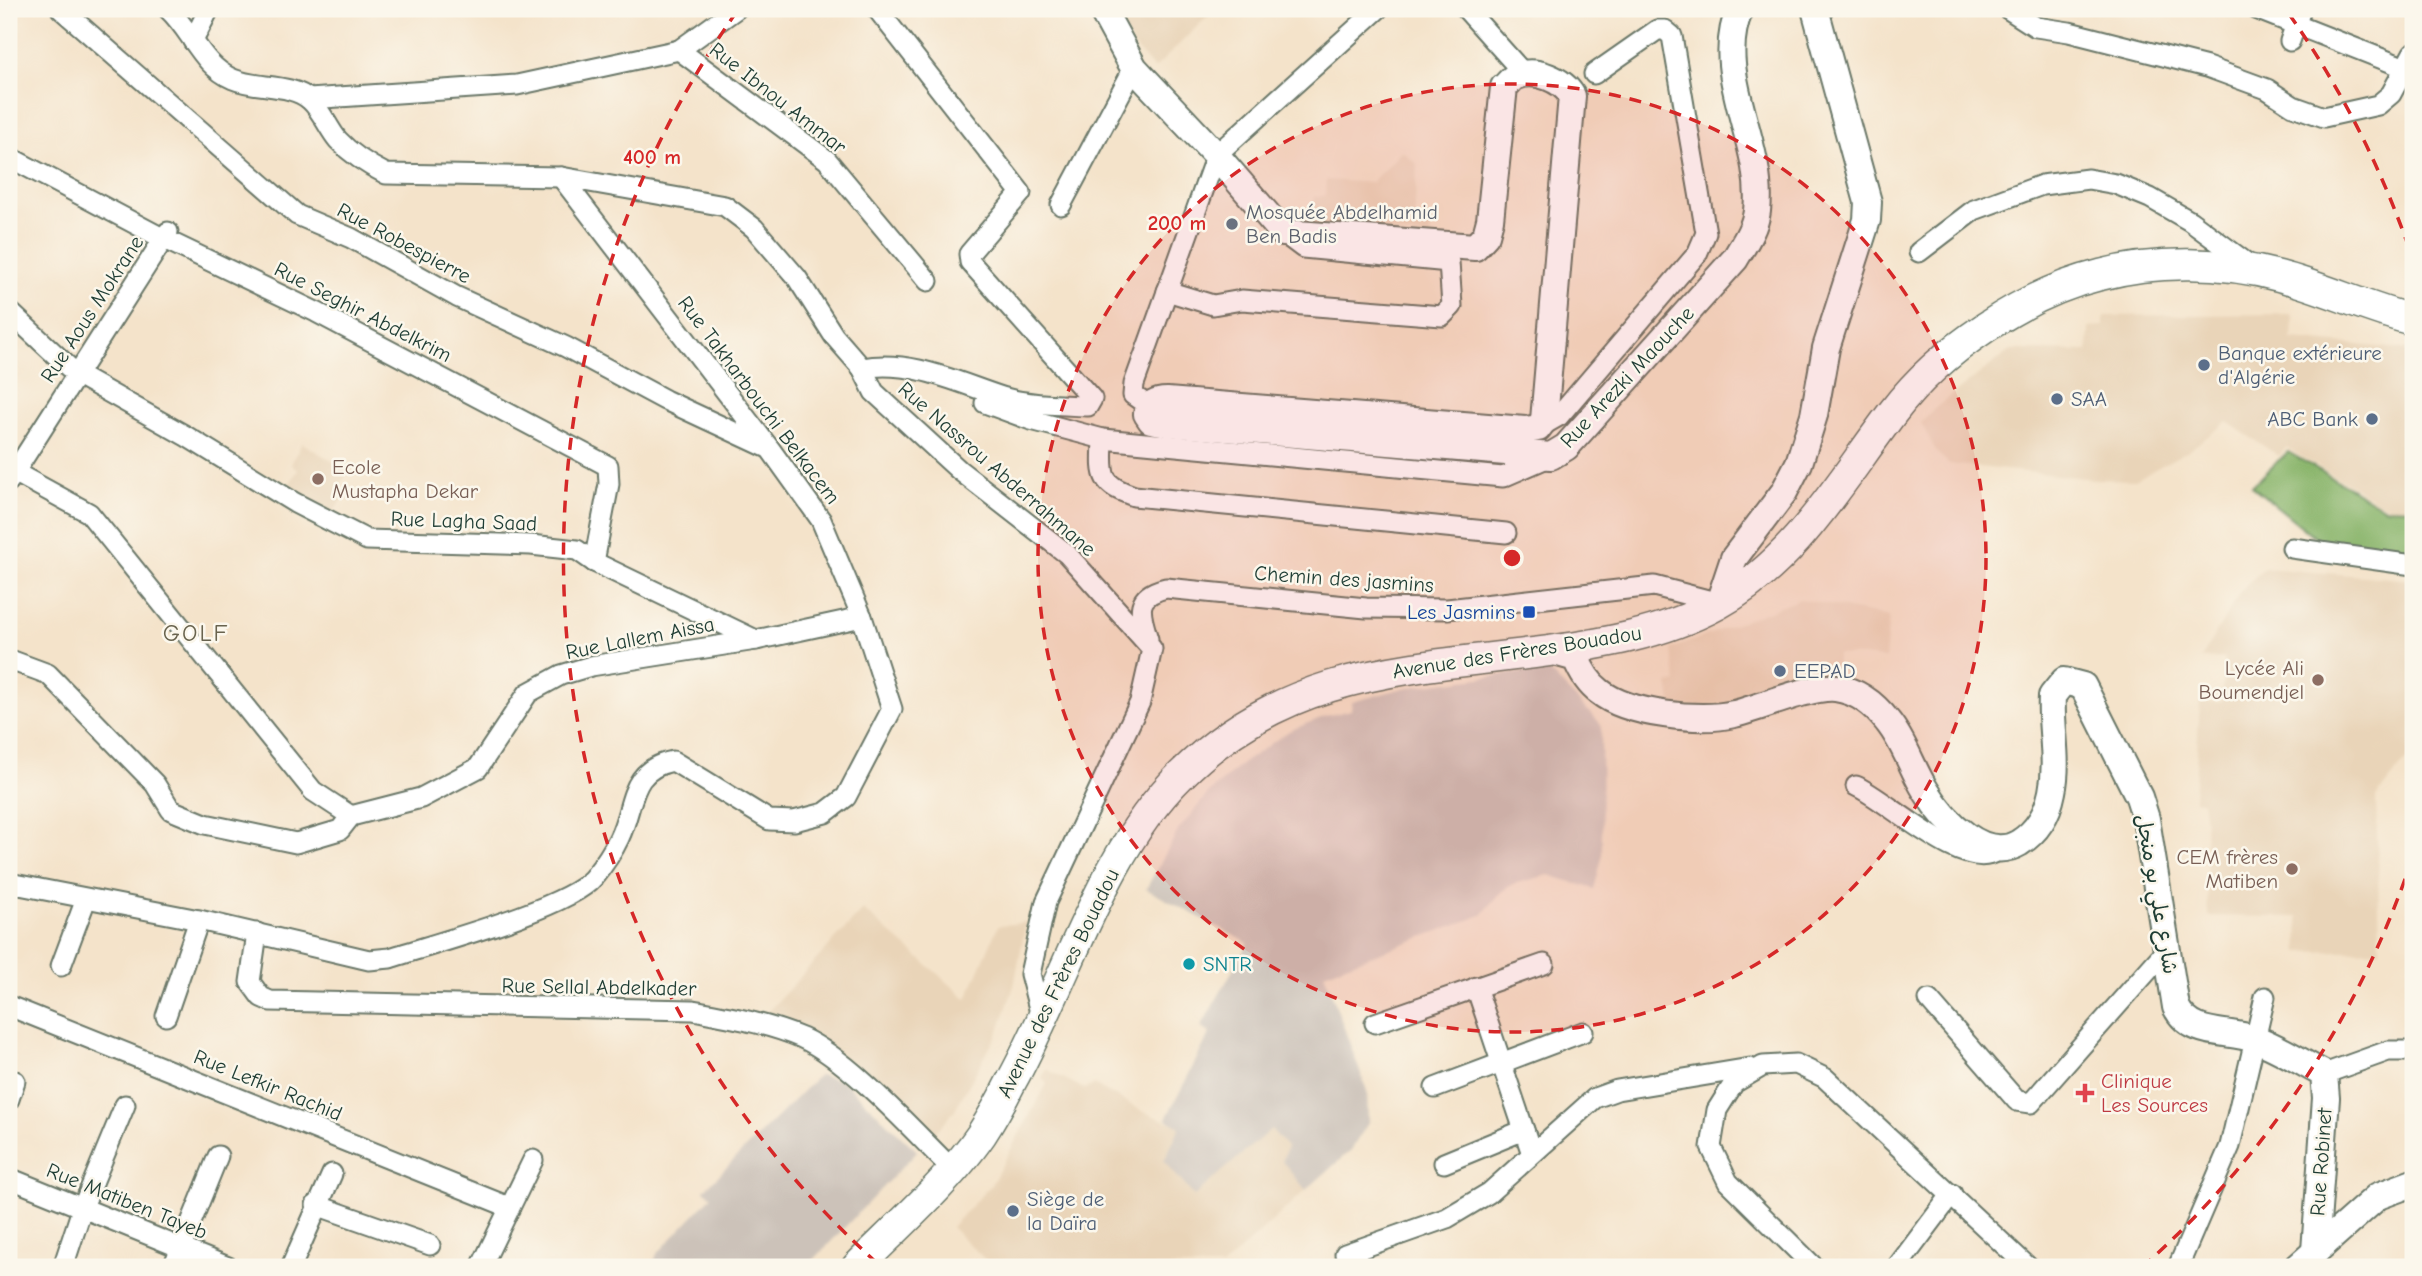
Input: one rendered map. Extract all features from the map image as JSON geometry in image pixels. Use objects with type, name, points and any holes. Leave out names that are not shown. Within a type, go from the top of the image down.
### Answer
[{"type":"main road","name":"Avenue des Frères Bouadou","points":[[857,1267],[980,1137],[1042,1020],[1123,850],[1161,795],[1181,774],[1246,722],[1296,696],[1340,682],[1641,634],[1719,603],[1779,556],[1825,508],[1895,408],[1922,379],[1996,322],[2058,288],[2100,274],[2144,267],[2188,265],[2256,271],[2283,277],[2413,320]]},
{"type":"street","name":"Rue Robespierre","points":[[61,9],[297,215],[351,238],[457,297],[566,347],[665,400],[770,449]]},
{"type":"street","points":[[168,9],[206,60],[234,80],[285,90],[309,99],[517,85],[679,50],[736,9]]},
{"type":"street","points":[[193,41],[209,9]]},
{"type":"street","points":[[862,368],[885,364],[924,373],[948,375],[1005,398],[1088,405],[1092,399],[970,262],[968,254],[1021,193],[877,9]]},
{"type":"street","points":[[1101,9],[1134,68],[1216,155],[1283,233],[1303,248],[1449,262],[1452,306],[1442,316],[1242,300],[1213,305],[1167,292]]},
{"type":"street","points":[[1378,9],[1216,155],[1134,384],[1133,395],[1154,414],[1157,401],[1167,401],[1525,430],[1538,428],[1559,416],[1697,254],[1706,233],[1672,36],[1665,30],[1657,30],[1594,74]]},
{"type":"street","points":[[1466,9],[1525,75]]},
{"type":"street","name":"Rue Arezki Maouche","points":[[1154,414],[1551,456],[1566,447],[1735,259],[1753,228],[1757,211],[1756,158],[1731,62],[1736,18],[1740,9]]},
{"type":"street","points":[[1719,603],[1734,558],[1784,492],[1799,463],[1814,415],[1826,348],[1867,220],[1868,202],[1815,9]]},
{"type":"street","points":[[2008,9],[2036,27],[2069,32],[2207,67],[2267,89],[2293,106],[2324,117],[2378,105],[2391,94],[2411,64],[2256,9]]},
{"type":"street","name":"Rue Ibnou Ammar","points":[[679,50],[827,160],[928,281]]},
{"type":"street","points":[[1061,205],[1134,68]]},
{"type":"street","points":[[1283,233],[1475,247],[1486,234],[1490,220],[1504,87],[1517,76],[1525,75],[1556,78],[1566,84],[1572,96],[1544,420],[1538,428]]},
{"type":"street","name":"Rue Nassrou Abderrahmane","points":[[309,99],[338,140],[362,162],[386,174],[561,177],[725,206],[754,228],[797,278],[834,336],[862,368],[874,392],[959,470],[1067,554],[1152,649]]},
{"type":"street","name":"Rue Seghir Abdelkrim","points":[[9,158],[316,312],[608,466],[609,484],[594,562]]},
{"type":"street","name":"Rue Takharbouchi Belkacem","points":[[9,884],[199,920],[369,960],[390,958],[518,917],[581,889],[593,879],[620,838],[641,777],[656,764],[673,761],[769,820],[794,821],[825,813],[846,797],[892,709],[862,617],[821,520],[770,449],[561,177]]},
{"type":"street","points":[[1919,253],[1974,210],[2042,185],[2088,179],[2116,184],[2150,198],[2190,221],[2256,271]]},
{"type":"street","name":"Rue Aous Mokrane","points":[[12,477],[166,235]]},
{"type":"street","name":"Rue Lagha Saad","points":[[9,310],[76,374],[186,436],[295,503],[367,540],[531,545],[577,550],[594,562],[756,640]]},
{"type":"street","points":[[924,373],[975,399],[1031,420],[1103,439],[1503,477],[1551,456]]},
{"type":"street","points":[[1103,439],[1102,472],[1105,481],[1116,490],[1134,496],[1506,533]]},
{"type":"street","points":[[12,477],[89,513],[313,791],[351,816]]},
{"type":"street","points":[[2292,548],[2413,565]]},
{"type":"street","name":"Chemin des jasmins","points":[[1152,649],[1140,615],[1142,602],[1153,592],[1166,588],[1366,608],[1447,609],[1654,586],[1719,603]]},
{"type":"street","name":"Rue Lallem Aissa","points":[[9,663],[13,661],[48,674],[155,784],[171,810],[205,824],[296,843],[340,830],[351,816],[421,798],[478,768],[528,693],[561,675],[591,666],[756,640],[862,617]]},
{"type":"street","points":[[1042,1020],[1031,974],[1035,942],[1046,902],[1069,848],[1140,702],[1152,649]]},
{"type":"street","points":[[1551,650],[1576,658],[1589,682],[1608,698],[1682,716],[1725,716],[1815,690],[1834,688],[1860,696],[1874,706],[1900,737],[1925,790],[1943,813],[1964,834],[1981,844],[1998,849],[1992,855],[1957,851],[1856,786]]},
{"type":"street","name":"شارع علي بو منجل","points":[[1998,849],[2021,842],[2043,820],[2056,768],[2052,696],[2059,684],[2077,682],[2088,694],[2139,797],[2152,846],[2176,1007],[2185,1021],[2201,1029],[2256,1039],[2324,1074]]},
{"type":"street","points":[[61,967],[86,899]]},
{"type":"street","points":[[166,1016],[199,920]]},
{"type":"street","name":"Rue Sellal Abdelkader","points":[[257,933],[250,982],[261,997],[270,1000],[692,1010],[752,1021],[804,1039],[853,1073],[952,1169]]},
{"type":"street","points":[[1928,1000],[2017,1101],[2031,1103],[2168,948]]},
{"type":"street","points":[[1375,1023],[1544,964]]},
{"type":"street","points":[[1476,987],[1532,1154]]},
{"type":"street","points":[[2178,1267],[2230,1146],[2264,997]]},
{"type":"street","name":"Rue Lefkir Rachid","points":[[9,1006],[509,1207]]},
{"type":"street","points":[[1435,1088],[1583,1032]]},
{"type":"street","points":[[2324,1074],[2388,1051],[2413,1051]]},
{"type":"street","points":[[1345,1254],[1447,1218],[1489,1193],[1595,1098],[1617,1090],[1763,1066],[1796,1064],[1825,1078],[2028,1267]]},
{"type":"street","points":[[1763,1066],[1734,1083],[1717,1110],[1711,1147],[1728,1182],[1814,1267]]},
{"type":"street","name":"Rue Robinet","points":[[2307,1259],[2326,1098],[2324,1074]]},
{"type":"street","points":[[64,1267],[82,1209],[125,1105]]},
{"type":"street","points":[[1444,1163],[1524,1130]]},
{"type":"street","points":[[173,1267],[179,1246],[218,1156]]},
{"type":"street","points":[[481,1267],[533,1160]]},
{"type":"street","points":[[291,1267],[316,1205],[332,1174]]},
{"type":"street","name":"Rue Matiben Tayeb","points":[[9,1178],[228,1267]]},
{"type":"street","points":[[2307,1259],[2378,1196],[2413,1183]]},
{"type":"street","points":[[1897,1267],[1952,1194]]},
{"type":"street","points":[[316,1205],[430,1245]]},
{"type":"shaded area","points":[[1112,9],[1215,9],[1154,69],[1129,40]]},
{"type":"shaded area","points":[[1402,151],[1417,164],[1414,225],[1431,227],[1430,236],[1311,228],[1315,196],[1325,196],[1326,180],[1371,183]]},
{"type":"shaded area","points":[[2293,314],[2292,339],[2413,350],[2413,513],[2390,508],[2286,448],[2279,456],[2227,422],[2189,450],[2135,480],[2094,479],[1949,464],[1937,453],[1921,423],[1934,409],[2011,350],[2088,351],[2089,327],[2104,326],[2104,316]]},
{"type":"shaded area","name":"Ecole Mustapha Dekar","points":[[302,443],[349,471],[337,489],[345,495],[331,515],[288,486],[298,470],[291,464]]},
{"type":"shaded area","points":[[2264,568],[2413,580],[2413,752],[2376,797],[2380,950],[2299,952],[2298,917],[2208,916],[2205,821],[2202,801],[2194,800],[2200,703],[2222,702],[2225,658],[2201,659],[2240,592]]},
{"type":"shaded area","name":"EEPAD","points":[[1800,599],[1889,617],[1885,658],[1837,654],[1834,682],[1752,705],[1672,706],[1668,684],[1677,682],[1671,649]]},
{"type":"shaded area","points":[[1546,669],[1601,724],[1602,858],[1594,889],[1549,875],[1513,884],[1501,892],[1482,915],[1324,973],[1367,1091],[1368,1123],[1351,1150],[1306,1190],[1282,1161],[1287,1147],[1271,1129],[1194,1196],[1164,1161],[1180,1127],[1166,1119],[1210,1033],[1201,1027],[1248,943],[1146,889],[1179,829],[1207,795],[1243,763],[1289,731],[1326,716],[1351,710],[1352,702],[1404,688]]},
{"type":"shaded area","points":[[863,910],[967,999],[998,926],[1026,922],[1014,986],[998,1033],[954,1111],[932,1136],[864,1072],[761,1019]]},
{"type":"shaded area","points":[[1046,1069],[1084,1089],[1095,1085],[1146,1113],[1180,1126],[1271,1129],[1287,1147],[1282,1161],[1306,1190],[1222,1267],[1016,1267],[1009,1260],[1002,1267],[993,1267],[951,1227],[991,1185],[1047,1084],[1042,1078]]},
{"type":"shaded area","points":[[819,1075],[843,1081],[917,1151],[807,1267],[652,1267],[657,1254],[712,1196],[704,1190]]},
{"type":"green space","points":[[2288,452],[2385,508],[2413,509],[2413,554],[2405,556],[2317,539],[2252,486]]},
{"type":"place","name":"Mosquée Abdelhamid Ben Badis","points":[[1232,224]]},
{"type":"place","name":"Banque extérieure d'Algérie","points":[[2204,365]]},
{"type":"place","name":"SAA","points":[[2057,399]]},
{"type":"place","name":"ABC Bank","points":[[2372,419]]},
{"type":"place","name":"Ecole Mustapha Dekar","points":[[318,479]]},
{"type":"place","name":"Les Jasmins","points":[[1529,612]]},
{"type":"place","name":"EEPAD","points":[[1780,671]]},
{"type":"place","name":"Lycée Ali Boumendjel","points":[[2318,680]]},
{"type":"place","name":"CEM frères Matiben","points":[[2292,869]]},
{"type":"place","name":"SNTR","points":[[1189,964]]},
{"type":"place","name":"Clinique Les Sources","points":[[2085,1093]]},
{"type":"place","name":"Siège de la Daïra","points":[[1013,1211]]},
{"type":"district","name":"GOLF","points":[[196,633]]}]
